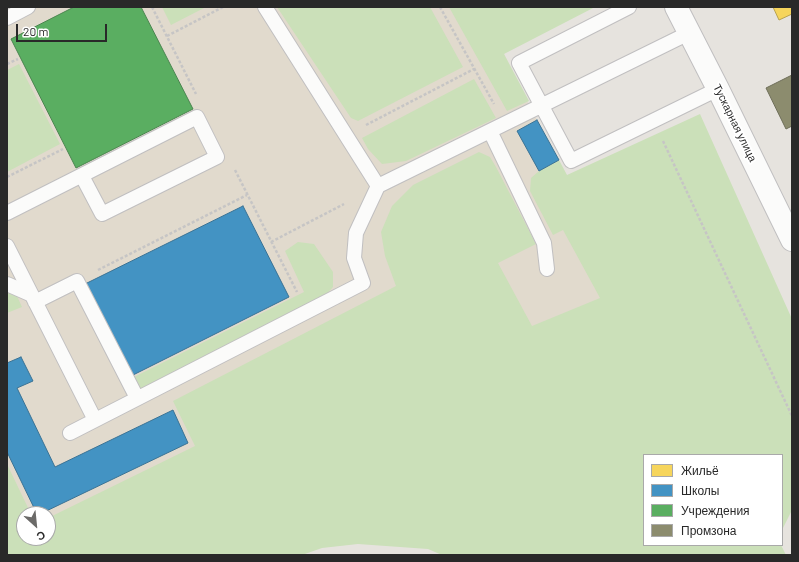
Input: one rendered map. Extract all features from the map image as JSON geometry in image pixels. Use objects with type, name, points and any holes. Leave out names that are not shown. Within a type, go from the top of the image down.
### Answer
[{"type":"street","name":"Тускарная улица","points":[[676,7],[792,240]]},
{"type":"lane","points":[[7,18],[28,7]]},
{"type":"lane","points":[[265,7],[378,186]]},
{"type":"lane","points":[[629,7],[519,63],[571,161],[718,89]]},
{"type":"lane","points":[[70,433],[363,283],[354,258],[356,233],[378,186],[689,33]]},
{"type":"lane","points":[[7,213],[197,117],[217,157],[102,214],[82,176]]},
{"type":"lane","points":[[490,131],[544,243],[547,269]]},
{"type":"lane","points":[[7,246],[95,420]]},
{"type":"lane","points":[[7,284],[34,298],[77,281],[137,398]]},
{"type":"path","points":[[167,36],[223,7]]},
{"type":"path","points":[[440,7],[474,70],[506,124]]},
{"type":"path","points":[[7,64],[18,59]]},
{"type":"path","points":[[346,135],[474,70]]},
{"type":"path","points":[[653,121],[792,416]]},
{"type":"path","points":[[7,176],[63,149]]},
{"type":"path","points":[[271,242],[378,186]]},
{"type":"path","points":[[77,281],[247,195]]},
{"type":"shaded area","points":[[7,7],[478,7],[504,54],[532,111],[640,311],[56,544],[56,506],[16,506],[16,533],[7,516]]},
{"type":"shaded area","points":[[23,546],[51,546],[28,555]]},
{"type":"green space","points":[[162,7],[206,7],[171,25]]},
{"type":"green space","points":[[277,7],[430,7],[463,67],[358,121],[351,118]]},
{"type":"green space","points":[[449,7],[595,7],[504,54],[529,101],[507,111]]},
{"type":"green space","points":[[19,64],[60,144],[7,172],[7,70]]},
{"type":"green space","points":[[474,79],[496,118],[406,161],[382,164],[368,149],[362,138]]},
{"type":"green space","points":[[700,114],[792,319],[792,510],[783,528],[783,454],[643,454],[643,546],[782,546],[786,555],[442,555],[428,549],[358,544],[322,548],[302,555],[7,555],[7,464],[27,506],[16,506],[16,546],[56,546],[56,514],[195,446],[173,401],[396,286],[385,256],[381,232],[392,206],[413,185],[479,152],[490,157],[536,244],[498,263],[532,326],[600,298],[563,230],[553,235],[530,191],[531,178],[539,171],[559,160],[567,175]]},
{"type":"green space","points":[[298,242],[314,244],[333,272],[333,287],[321,300],[140,392],[132,378],[304,292],[285,251]]},
{"type":"green space","points":[[7,293],[17,296],[22,307],[7,313]]},
{"type":"building: Жильё","points":[[773,7],[792,7],[792,14],[779,20]]},
{"type":"building: Школы","points":[[537,120],[559,160],[539,171],[517,131]]},
{"type":"building: Школы","points":[[243,206],[289,297],[131,376],[85,284]]},
{"type":"building: Школы","points":[[21,357],[33,381],[17,388],[55,467],[173,410],[188,443],[56,506],[33,506],[7,452],[7,363]]},
{"type":"building: Учреждения","points":[[74,7],[141,7],[193,109],[76,168],[11,39]]},
{"type":"building: Промзона","points":[[792,75],[792,126],[786,129],[766,88]]}]
